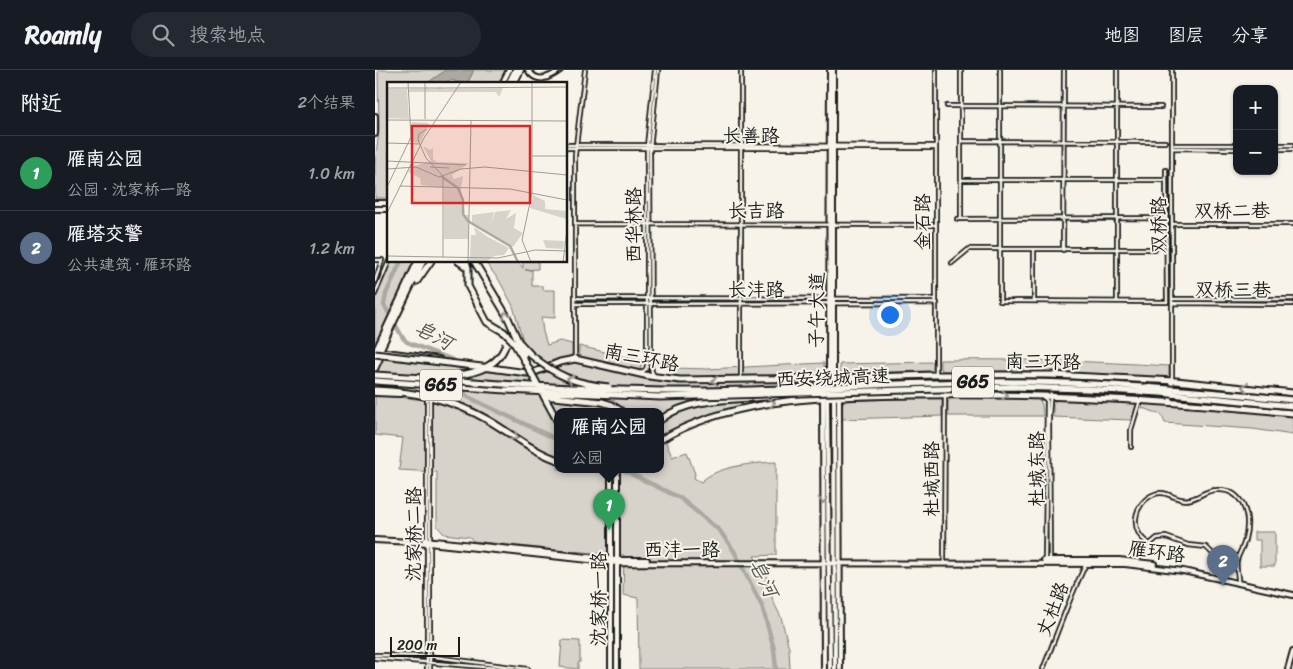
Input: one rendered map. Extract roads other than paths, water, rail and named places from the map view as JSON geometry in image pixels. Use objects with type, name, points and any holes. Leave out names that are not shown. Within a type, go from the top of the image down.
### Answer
[{"type":"highway","points":[[375,368],[377,352],[391,327],[418,262]]},
{"type":"highway","points":[[396,313],[422,262]]},
{"type":"highway","points":[[375,360],[390,320],[430,262]]},
{"type":"highway","points":[[460,262],[468,268]]},
{"type":"highway","points":[[466,262],[468,286],[487,322],[505,332],[526,357],[554,414]]},
{"type":"highway","points":[[475,262],[508,318],[515,337],[554,409]]},
{"type":"highway","points":[[424,378],[458,376],[474,372],[494,362],[504,351],[506,344],[505,332]]},
{"type":"highway","name":"南三环路","points":[[377,352],[527,373],[575,359],[656,378],[700,381],[936,375],[1050,375],[1172,381],[1293,393]]},
{"type":"highway","points":[[526,357],[555,373],[577,382],[652,392]]},
{"type":"highway","name":"西安绕城高速","points":[[375,375],[536,387],[652,392],[757,390],[910,382],[1027,382],[1161,388],[1293,400]]},
{"type":"highway","name":"西安绕城高速","points":[[375,381],[651,397],[1013,387],[1160,393],[1293,406]]},
{"type":"highway","points":[[507,390],[555,398],[602,402],[616,408]]},
{"type":"highway","points":[[375,392],[413,392],[429,398],[449,401],[474,413],[537,452],[554,458]]},
{"type":"highway","points":[[664,417],[690,404],[791,394]]},
{"type":"highway","name":"南三环路","points":[[664,438],[697,422],[735,410],[771,403],[836,398],[1043,395],[1170,402],[1293,413]]},
{"type":"main road","points":[[503,82],[509,70]]},
{"type":"main road","points":[[512,82],[520,70]]},
{"type":"main road","points":[[528,70],[541,79],[551,76],[560,70]]},
{"type":"main road","name":"子午大道","points":[[832,70],[832,301],[836,398],[835,669]]},
{"type":"main road","points":[[375,116],[375,134]]},
{"type":"main road","name":"子午大道","points":[[830,669],[835,562],[825,399],[829,373],[832,301]]},
{"type":"main road","name":"南三环路","points":[[377,352],[498,369]]},
{"type":"main road","points":[[1170,402],[1172,381]]},
{"type":"main road","points":[[824,669],[825,399]]},
{"type":"main road","name":"沈家桥一路","points":[[611,473],[617,669]]},
{"type":"main road","name":"沈家桥一路","points":[[611,669],[616,473]]},
{"type":"main road","name":"西沣一路","points":[[375,539],[428,541],[614,561],[1045,561]]},
{"type":"main road","name":"雁环路","points":[[1045,561],[1131,561],[1183,568],[1293,594]]},
{"type":"main road","points":[[835,562],[840,669]]},
{"type":"main road","points":[[1288,669],[1293,651]]},
{"type":"street","points":[[575,359],[576,147],[585,70]]},
{"type":"street","name":"西华林路","points":[[636,373],[641,372],[647,367],[646,224],[649,147],[657,70]]},
{"type":"street","points":[[741,70],[741,380]]},
{"type":"street","name":"金石路","points":[[936,70],[936,375]]},
{"type":"street","points":[[961,70],[959,219],[1166,218]]},
{"type":"street","points":[[1000,70],[1000,301],[1167,302],[1166,170]]},
{"type":"street","points":[[1063,250],[1064,70]]},
{"type":"street","points":[[1117,70],[1117,301]]},
{"type":"street","name":"双桥路","points":[[1172,70],[1172,381]]},
{"type":"street","points":[[947,106],[1161,107]]},
{"type":"street","points":[[961,141],[1165,142]]},
{"type":"street","name":"长善路","points":[[567,147],[936,147]]},
{"type":"street","name":"西华林路","points":[[648,298],[651,224],[649,147]]},
{"type":"street","points":[[1172,147],[1233,147]]},
{"type":"street","points":[[1278,147],[1293,147]]},
{"type":"street","points":[[961,180],[1166,180]]},
{"type":"street","name":"长吉路","points":[[575,224],[936,224]]},
{"type":"street","name":"双桥二巷","points":[[1172,224],[1293,224]]},
{"type":"street","points":[[952,263],[969,250],[1155,249]]},
{"type":"street","points":[[1033,301],[1034,250]]},
{"type":"street","points":[[375,260],[381,260],[375,281]]},
{"type":"street","points":[[375,293],[389,262]]},
{"type":"street","name":"长沣路","points":[[576,298],[741,301],[936,301]]},
{"type":"street","name":"双桥三巷","points":[[1172,301],[1293,298]]},
{"type":"street","name":"长沣路","points":[[576,304],[741,301]]},
{"type":"street","name":"双桥三巷","points":[[1172,301],[1293,304]]},
{"type":"street","name":"西华林路","points":[[648,304],[651,368],[656,378]]},
{"type":"street","name":"杜城东路","points":[[1050,375],[1050,562]]},
{"type":"street","name":"杜城西路","points":[[944,562],[945,395]]},
{"type":"street","name":"杜城东路","points":[[1043,395],[1047,401],[1045,561]]},
{"type":"street","name":"沈家桥二路","points":[[428,669],[429,398]]},
{"type":"street","points":[[1131,447],[1131,430],[1141,400]]},
{"type":"street","points":[[1237,561],[1221,558],[1206,547],[1188,545],[1166,537],[1157,538],[1150,544],[1147,543],[1141,538],[1135,524],[1136,510],[1142,501],[1154,494],[1167,494],[1183,500],[1215,490],[1232,493],[1242,502],[1247,513],[1245,540],[1237,561],[1239,582]]},
{"type":"street","name":"丈杜路","points":[[1043,669],[1087,561]]},
{"type":"street","points":[[375,657],[429,656],[528,669]]},
{"type":"street","points":[[375,657],[508,669]]},
{"type":"waterway","name":"皂河","points":[[401,262],[386,294],[384,305],[407,342],[453,360],[460,366],[463,377]]},
{"type":"waterway","name":"皂河","points":[[463,385],[463,392],[468,397],[554,438]]},
{"type":"waterway","name":"皂河","points":[[629,473],[680,498],[720,531],[734,551],[762,606],[774,649],[776,669]]},
{"type":"place","name":"雁南公园","points":[[609,530]]},
{"type":"place","name":"雁塔交警","points":[[1223,586]]}]
